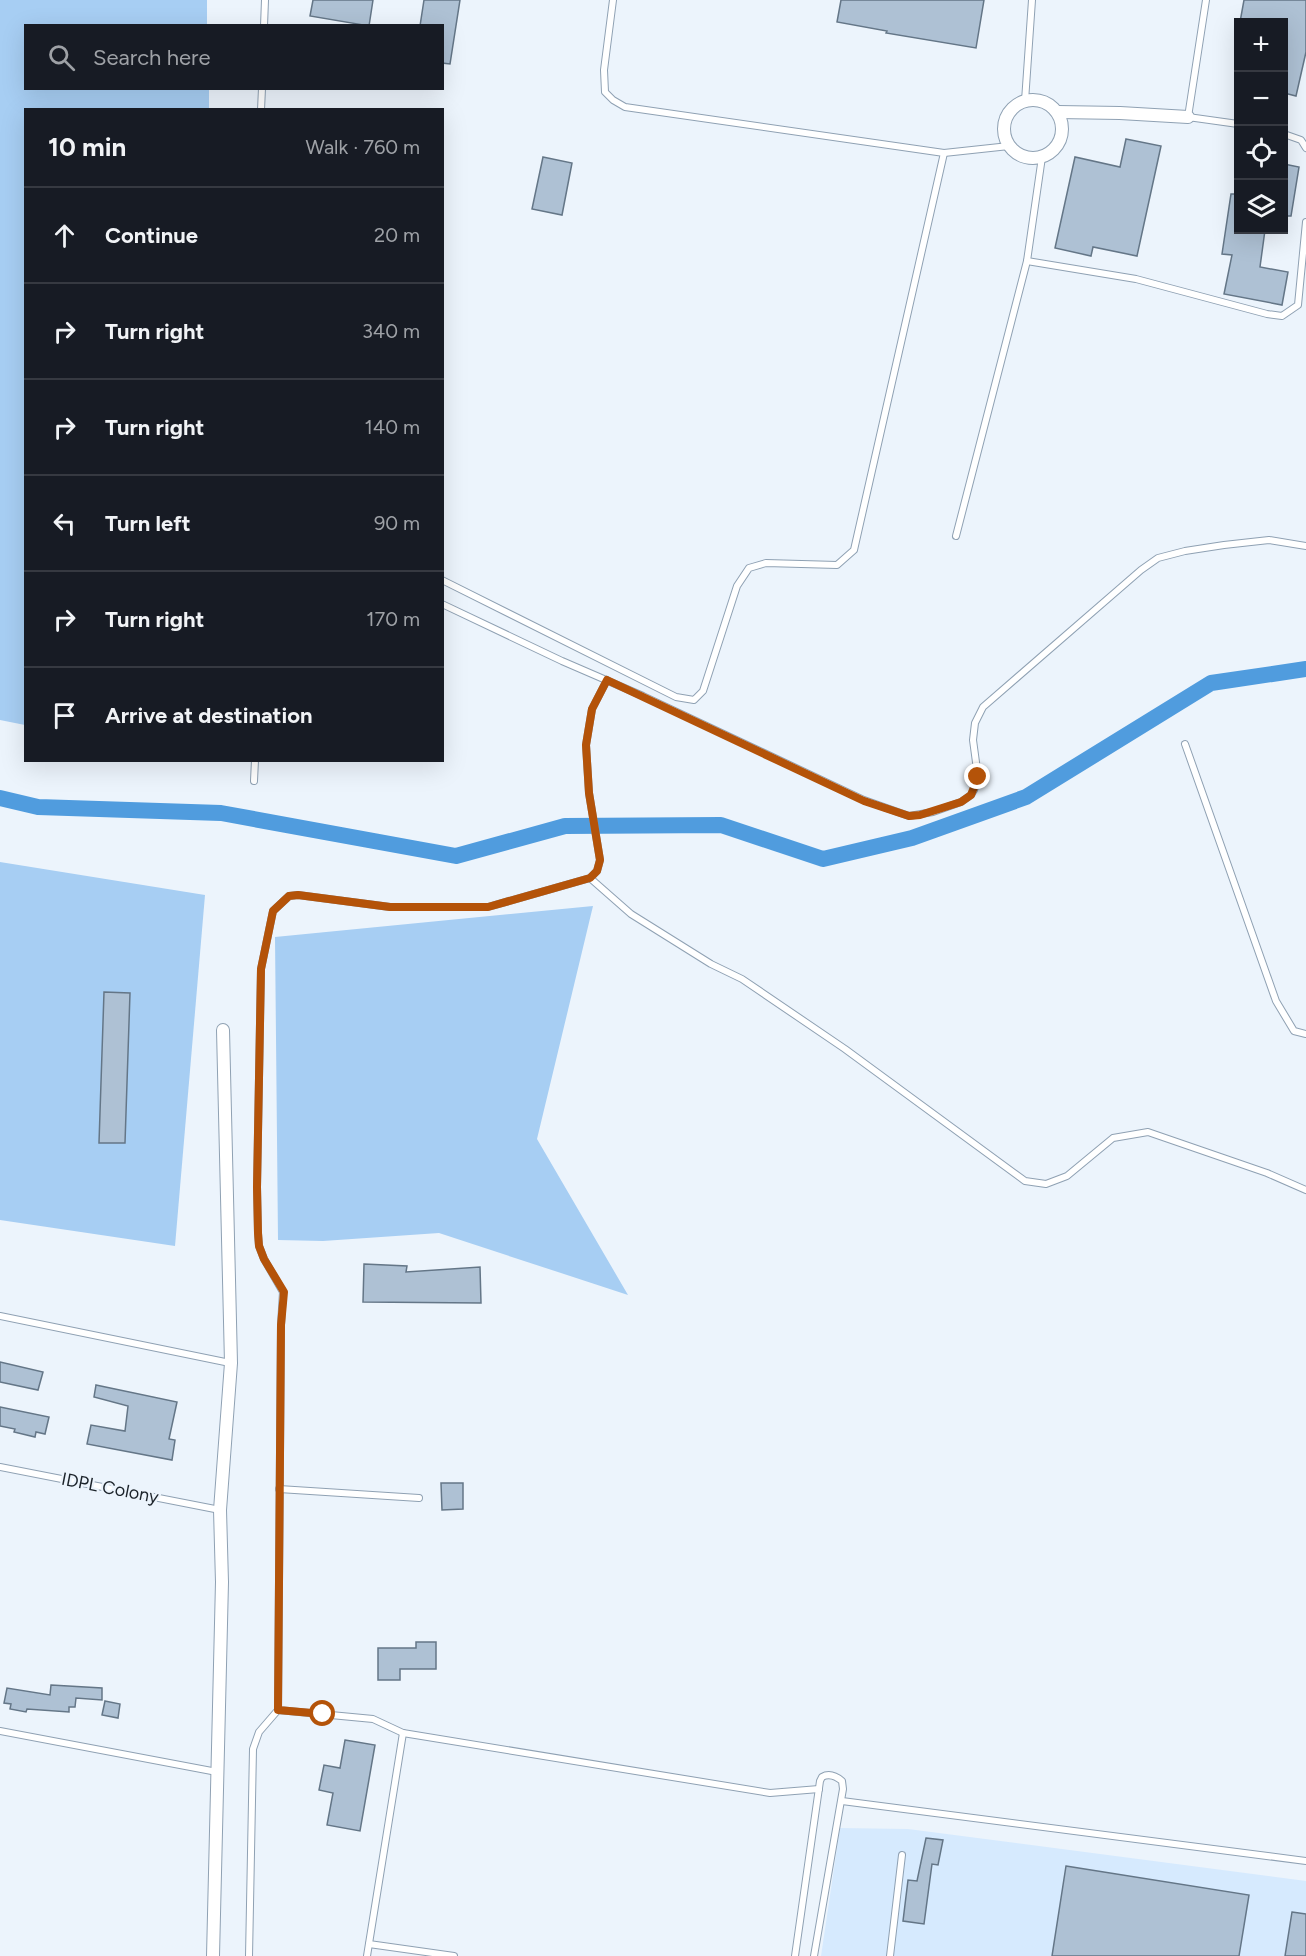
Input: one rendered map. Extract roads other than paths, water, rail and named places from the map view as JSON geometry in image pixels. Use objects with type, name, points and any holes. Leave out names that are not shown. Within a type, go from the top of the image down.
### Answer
[{"type":"street","points":[[1037,100],[1049,104],[1058,112],[1062,123],[1059,144],[1042,157],[1032,159],[1024,157],[1009,146],[1004,129],[1006,119],[1017,105],[1025,101],[1037,100]]},
{"type":"street","points":[[1058,112],[1188,117]]},
{"type":"street","points":[[213,1956],[222,1582],[220,1510],[231,1363],[223,1030]]},
{"type":"lane","points":[[264,24],[265,0]]},
{"type":"lane","points":[[613,0],[604,70],[605,92],[624,107],[944,153],[1009,146]]},
{"type":"lane","points":[[1025,101],[1032,0]]},
{"type":"lane","points":[[1206,0],[1188,117],[1234,123]]},
{"type":"lane","points":[[261,108],[262,90]]},
{"type":"lane","points":[[1288,135],[1301,140],[1306,148]]},
{"type":"lane","points":[[444,581],[676,697],[694,700],[703,691],[737,586],[749,568],[766,563],[837,566],[854,550],[944,153]]},
{"type":"lane","points":[[956,536],[1028,261],[1042,157]]},
{"type":"lane","points":[[1028,261],[1136,279],[1282,316],[1298,305],[1306,222]]},
{"type":"lane","points":[[444,605],[864,801],[909,816],[920,815],[961,802],[971,795],[978,777],[973,740],[975,723],[983,707],[1141,570],[1158,558],[1185,551],[1269,540],[1306,546]]},
{"type":"lane","points":[[249,1956],[253,1749],[259,1732],[278,1710],[281,1325],[284,1292],[264,1259],[259,1246],[257,1187],[261,969],[273,911],[289,896],[298,895],[390,907],[488,907],[590,878],[597,871],[600,860],[586,763],[588,727],[592,709],[607,680]]},
{"type":"lane","points":[[1185,744],[1276,1001],[1294,1031],[1306,1034]]},
{"type":"lane","points":[[255,762],[255,781]]},
{"type":"lane","points":[[590,878],[631,914],[711,964],[742,979],[845,1049],[1024,1181],[1046,1184],[1067,1176],[1113,1138],[1148,1131],[1268,1173],[1306,1190]]},
{"type":"lane","points":[[0,1316],[231,1363]]},
{"type":"lane","name":"IDPL Colony","points":[[0,1467],[220,1510]]},
{"type":"lane","points":[[279,1489],[419,1498]]},
{"type":"lane","points":[[278,1710],[373,1719],[403,1733],[770,1793],[819,1790]]},
{"type":"lane","points":[[0,1731],[217,1772]]},
{"type":"lane","points":[[367,1956],[403,1733]]},
{"type":"lane","points":[[795,1956],[822,1777],[837,1776],[842,1781],[842,1802],[814,1956]]},
{"type":"lane","points":[[842,1802],[1306,1861]]},
{"type":"lane","points":[[890,1956],[902,1855]]},
{"type":"lane","points":[[369,1944],[454,1956]]},
{"type":"waterway","points":[[0,798],[38,807],[221,813],[456,856],[565,826],[721,825],[823,859],[912,838],[1026,797],[1211,683],[1306,669]]}]
